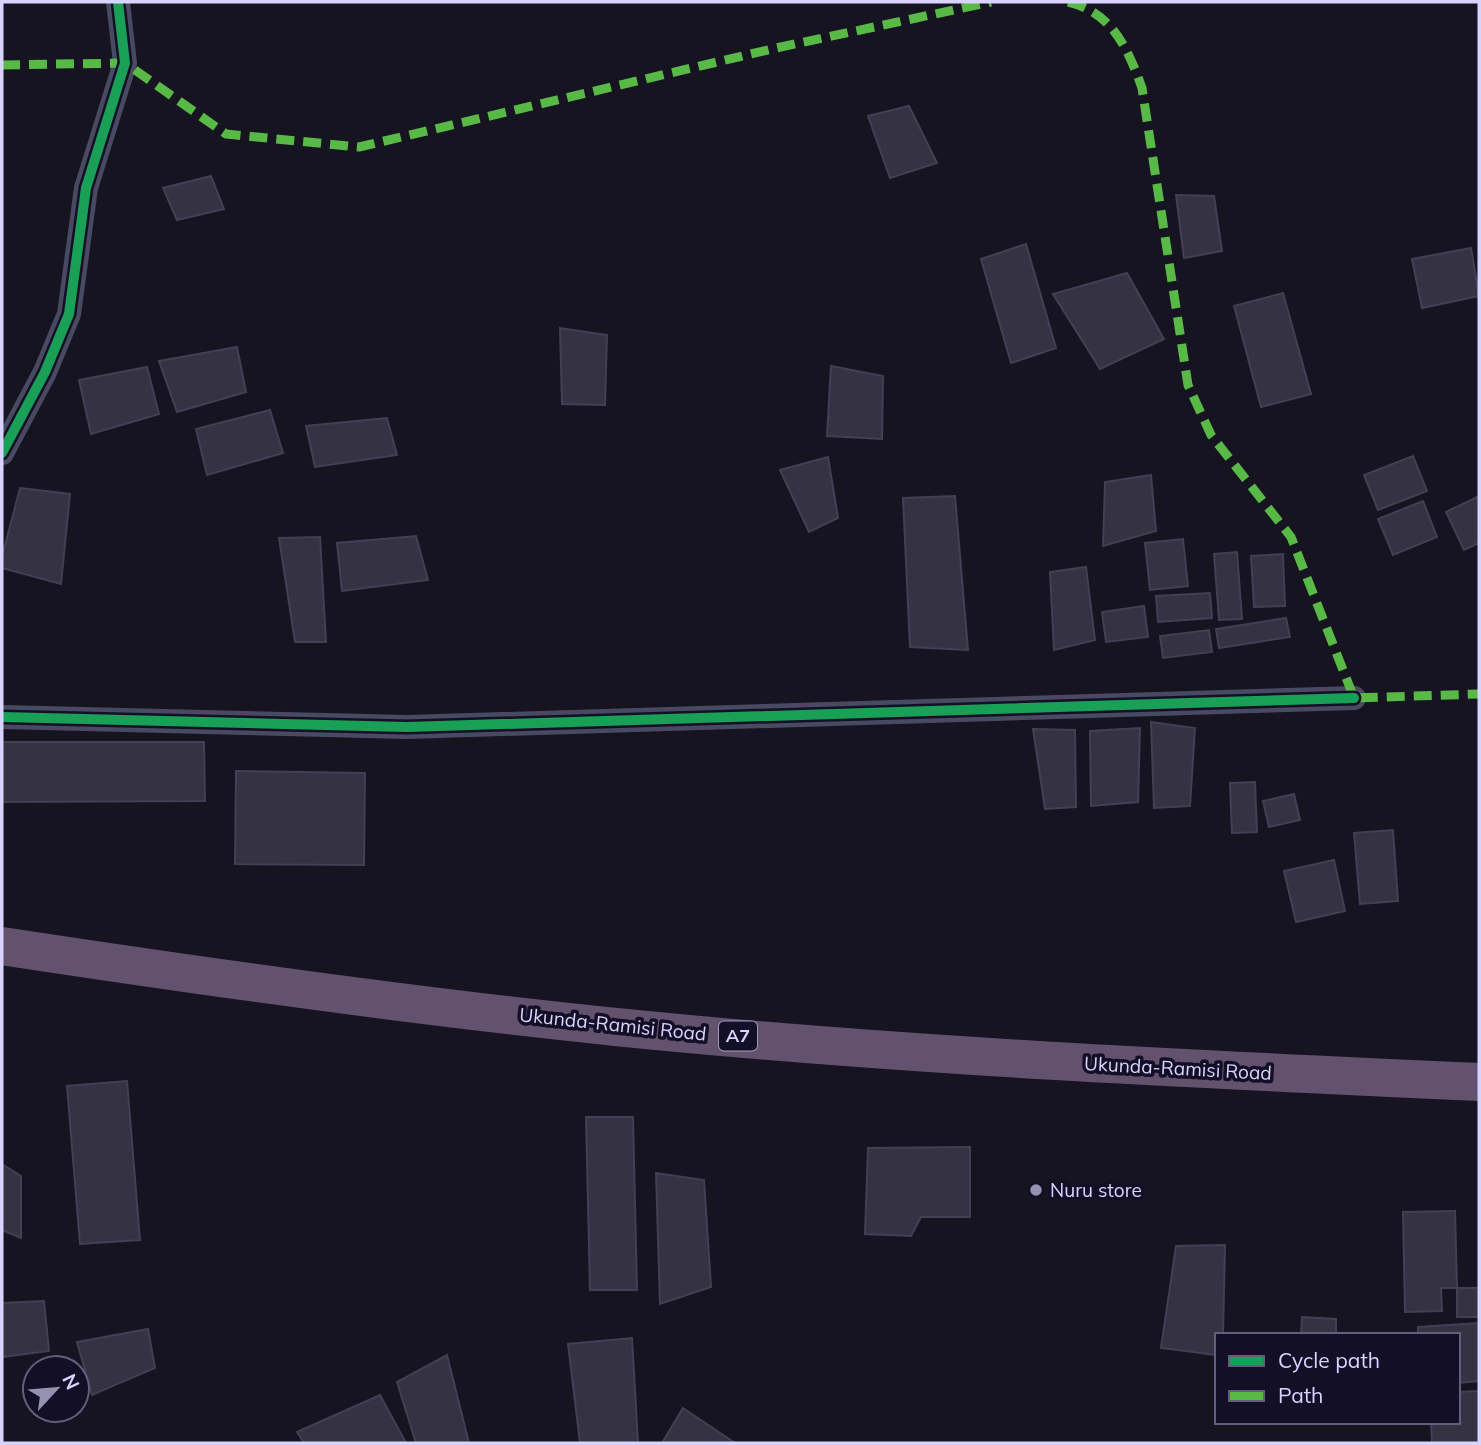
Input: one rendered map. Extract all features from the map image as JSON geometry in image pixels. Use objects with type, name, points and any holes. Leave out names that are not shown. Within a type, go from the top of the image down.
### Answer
[{"type":"highway","name":"Ukunda-Ramisi Road","points":[[2,946],[249,984],[617,1027],[1078,1063],[1479,1083]]},
{"type":"street","points":[[2,453],[45,372],[69,314],[86,188],[125,63],[118,2]]},
{"type":"street","points":[[2,717],[407,727],[1354,698]]},
{"type":"building","points":[[909,106],[937,163],[890,178],[868,116]]},
{"type":"building","points":[[211,176],[224,209],[177,220],[163,188]]},
{"type":"building","points":[[1176,195],[1214,196],[1222,251],[1184,258]]},
{"type":"building","points":[[1026,244],[1056,348],[1011,363],[981,259]]},
{"type":"building","points":[[1471,248],[1479,296],[1422,308],[1412,259]]},
{"type":"building","points":[[1127,273],[1164,339],[1100,369],[1053,294]]},
{"type":"building","points":[[1283,293],[1311,394],[1261,407],[1234,306]]},
{"type":"building","points":[[560,328],[607,335],[605,405],[562,404]]},
{"type":"building","points":[[237,347],[246,392],[177,412],[159,361]]},
{"type":"building","points":[[831,366],[883,376],[882,439],[827,436]]},
{"type":"building","points":[[147,367],[159,414],[91,434],[79,380]]},
{"type":"building","points":[[270,410],[283,453],[207,475],[196,429]]},
{"type":"building","points":[[387,418],[397,455],[315,467],[306,426]]},
{"type":"building","points":[[1413,456],[1427,491],[1378,510],[1364,475]]},
{"type":"building","points":[[828,457],[838,518],[809,532],[780,470]]},
{"type":"building","points":[[1151,475],[1156,531],[1103,546],[1105,482]]},
{"type":"building","points":[[20,488],[70,494],[61,584],[2,568],[2,557]]},
{"type":"building","points":[[955,496],[968,650],[910,647],[903,498]]},
{"type":"building","points":[[1479,496],[1479,543],[1464,550],[1446,512]]},
{"type":"building","points":[[1423,501],[1437,537],[1393,555],[1378,519]]},
{"type":"building","points":[[416,536],[428,580],[342,591],[337,543]]},
{"type":"building","points":[[320,537],[326,642],[295,642],[279,538]]},
{"type":"building","points":[[1183,539],[1188,586],[1150,590],[1145,543]]},
{"type":"building","points":[[1237,552],[1242,619],[1219,620],[1214,554]]},
{"type":"building","points":[[1283,554],[1285,606],[1254,607],[1251,556]]},
{"type":"building","points":[[1086,567],[1095,640],[1054,650],[1050,572]]},
{"type":"building","points":[[1210,593],[1212,618],[1158,622],[1156,596]]},
{"type":"building","points":[[1144,606],[1148,637],[1106,642],[1102,612]]},
{"type":"building","points":[[1286,618],[1290,637],[1219,648],[1216,629]]},
{"type":"building","points":[[1209,630],[1212,652],[1163,658],[1160,636]]},
{"type":"building","points":[[1151,722],[1195,728],[1190,806],[1154,808]]},
{"type":"building","points":[[1140,728],[1138,802],[1091,806],[1090,731]]},
{"type":"building","points":[[1033,729],[1075,730],[1076,807],[1045,809]]},
{"type":"building","points":[[2,742],[204,742],[205,801],[2,802]]},
{"type":"building","points":[[236,771],[365,773],[364,865],[235,864]]},
{"type":"building","points":[[1255,782],[1257,832],[1232,833],[1230,783]]},
{"type":"building","points":[[1294,794],[1300,820],[1269,827],[1263,801]]},
{"type":"building","points":[[1393,830],[1398,901],[1360,904],[1354,833]]},
{"type":"building","points":[[1334,860],[1345,911],[1296,922],[1284,871]]},
{"type":"building","points":[[127,1081],[140,1240],[80,1244],[67,1086]]},
{"type":"building","points":[[586,1117],[633,1117],[637,1290],[590,1290]]},
{"type":"building","points":[[970,1147],[970,1217],[921,1217],[911,1236],[865,1234],[868,1148]]},
{"type":"building","points":[[2,1164],[21,1176],[21,1238],[2,1230]]},
{"type":"building","points":[[656,1173],[704,1180],[711,1287],[660,1304]]},
{"type":"building","points":[[1455,1211],[1457,1288],[1441,1288],[1442,1311],[1405,1312],[1403,1212]]},
{"type":"building","points":[[1225,1245],[1223,1333],[1215,1333],[1215,1355],[1161,1348],[1176,1246]]},
{"type":"building","points":[[1457,1288],[1479,1288],[1479,1317],[1457,1317]]},
{"type":"building","points":[[44,1301],[49,1351],[2,1357],[2,1303]]},
{"type":"building","points":[[1302,1317],[1336,1319],[1336,1333],[1301,1333]]},
{"type":"building","points":[[1479,1323],[1479,1381],[1460,1383],[1460,1333],[1418,1333],[1418,1327]]},
{"type":"building","points":[[148,1329],[155,1368],[92,1395],[91,1354],[80,1354],[77,1342]]},
{"type":"building","points":[[632,1338],[638,1443],[580,1443],[568,1344]]},
{"type":"building","points":[[447,1355],[469,1443],[416,1443],[397,1382]]},
{"type":"building","points":[[1479,1391],[1479,1443],[1432,1443],[1431,1424],[1460,1424],[1460,1392]]},
{"type":"building","points":[[380,1395],[406,1443],[304,1443],[297,1432]]},
{"type":"building","points":[[683,1408],[735,1443],[662,1443]]},
{"type":"marked path","points":[[2,65],[125,63],[226,134],[359,147],[776,48],[991,2]]},
{"type":"marked path","points":[[1068,2],[1083,7],[1107,23],[1124,46],[1137,74],[1142,88],[1188,385],[1211,435],[1291,537],[1354,698],[1479,694]]},
{"type":"cycle path","points":[[2,453],[45,372],[69,314],[86,188],[125,63],[118,2]]},
{"type":"cycle path","points":[[2,717],[407,727],[1354,698]]},
{"type":"place","name":"Nuru store","points":[[1036,1190]]}]
